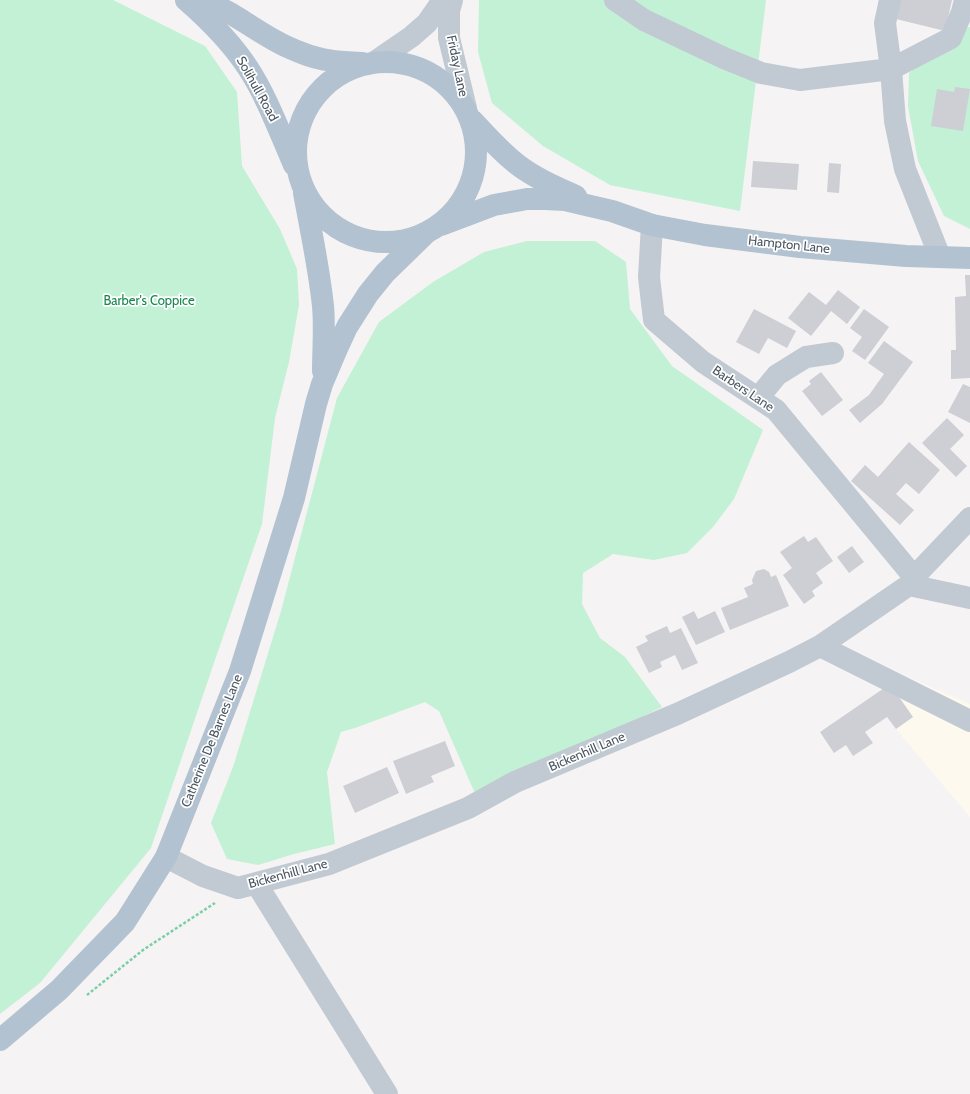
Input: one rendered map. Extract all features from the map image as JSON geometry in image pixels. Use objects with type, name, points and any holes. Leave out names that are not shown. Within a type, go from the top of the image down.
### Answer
[{"type":"main road","name":"Solihull Road","points":[[186,0],[216,28],[249,69],[263,96],[296,170]]},
{"type":"main road","points":[[202,0],[228,12],[285,46],[303,54],[321,59],[343,62],[371,62]]},
{"type":"main road","points":[[304,193],[296,170],[296,150],[299,132],[312,101],[323,87],[338,75],[351,68],[371,62]]},
{"type":"main road","name":"Hampton Lane","points":[[371,62],[396,62],[425,72],[441,83],[501,151],[519,166],[560,189],[612,211],[652,225],[705,235],[800,247],[906,256],[970,258]]},
{"type":"main road","name":"Catherine De Barnes Lane","points":[[0,1040],[59,990],[125,922],[166,857],[240,671],[294,498],[322,384],[347,327],[368,294],[385,273],[455,207],[465,190],[472,173],[476,156],[477,139],[469,114]]},
{"type":"main road","name":"Hampton Lane","points":[[304,193],[328,220],[344,230],[376,241],[407,239],[494,205],[527,199],[565,200],[612,211]]},
{"type":"main road","name":"Catherine De Barnes Lane","points":[[304,193],[320,278],[323,308],[324,339],[322,384]]},
{"type":"street","points":[[371,62],[412,37],[427,24],[443,0]]},
{"type":"street","name":"Friday Lane","points":[[452,0],[449,11],[449,38],[469,114]]},
{"type":"street","points":[[615,0],[644,20],[724,58],[761,73],[800,80],[891,69],[951,38],[966,8]]},
{"type":"street","points":[[890,0],[884,23],[891,69],[895,121],[905,169],[940,257]]},
{"type":"street","name":"Barbers Lane","points":[[652,225],[648,277],[654,320],[703,362],[776,410],[912,581]]},
{"type":"street","points":[[758,398],[777,375],[806,357],[834,353]]},
{"type":"street","name":"Bickenhill Lane","points":[[166,857],[203,876],[247,885],[329,864],[468,808],[515,782],[677,714],[820,646],[912,581],[970,518]]},
{"type":"street","points":[[912,581],[970,598]]},
{"type":"street","points":[[820,646],[970,721]]},
{"type":"street","points":[[247,885],[387,1094]]},
{"type":"path","points":[[82,999],[143,950],[247,885]]},
{"type":"shaded area","points":[[896,672],[970,704],[970,817],[896,729],[913,717],[890,684]]},
{"type":"green space","name":"Barber's Coppice","points":[[0,0],[113,0],[205,46],[237,92],[242,166],[280,229],[297,269],[299,305],[289,362],[275,418],[262,524],[151,848],[40,983],[0,1014]]},
{"type":"green space","points":[[479,0],[766,0],[740,211],[610,185],[543,146],[492,103],[478,52]]},
{"type":"green space","points":[[968,27],[970,27],[970,229],[944,216],[918,161],[908,106],[909,73]]},
{"type":"green space","points":[[527,241],[595,241],[626,262],[630,309],[672,366],[763,430],[734,499],[713,527],[687,553],[654,560],[613,554],[583,573],[582,604],[600,638],[625,657],[662,707],[477,798],[439,711],[425,702],[341,732],[327,772],[335,844],[258,865],[227,859],[211,823],[233,767],[281,611],[337,398],[379,322],[433,282],[484,252]]},
{"type":"building","points":[[897,0],[952,0],[945,31],[892,18]]},
{"type":"building","points":[[955,87],[970,89],[963,131],[931,126],[937,89],[954,92]]},
{"type":"building","points":[[753,161],[799,164],[797,190],[751,187]]},
{"type":"building","points":[[829,163],[841,164],[839,193],[827,192]]},
{"type":"building","points":[[965,275],[970,275],[970,378],[951,379],[951,350],[956,350],[955,297],[966,296]]},
{"type":"building","points":[[838,290],[860,307],[847,324],[831,311],[811,336],[788,318],[809,292],[826,305]]},
{"type":"building","points":[[754,309],[796,331],[787,348],[768,338],[759,354],[736,342]]},
{"type":"building","points":[[864,309],[889,327],[865,360],[852,351],[862,337],[850,328]]},
{"type":"building","points":[[884,341],[913,362],[882,404],[860,423],[849,410],[869,395],[884,374],[868,363]]},
{"type":"building","points":[[821,372],[843,400],[822,416],[802,391],[811,384],[809,381]]},
{"type":"building","points":[[963,384],[970,387],[970,423],[948,412]]},
{"type":"building","points":[[947,418],[964,435],[950,449],[967,466],[956,477],[922,443]]},
{"type":"building","points":[[909,442],[940,470],[919,494],[906,483],[896,494],[914,510],[900,525],[851,481],[865,465],[878,477]]},
{"type":"building","points":[[804,536],[808,542],[816,537],[833,561],[816,573],[823,583],[812,591],[815,596],[804,604],[783,575],[792,568],[780,552]]},
{"type":"building","points":[[852,546],[864,562],[849,573],[837,557]]},
{"type":"building","points":[[764,569],[769,572],[771,577],[776,575],[789,606],[730,630],[721,608],[748,597],[744,588],[753,584],[752,580],[756,571]]},
{"type":"building","points":[[694,611],[698,619],[715,611],[725,632],[696,645],[682,617]]},
{"type":"building","points":[[667,626],[670,633],[681,628],[698,663],[682,670],[675,655],[660,662],[662,667],[649,673],[636,647],[648,641],[645,636]]},
{"type":"building","points":[[890,684],[913,717],[896,729],[887,717],[865,732],[873,743],[853,756],[846,745],[834,753],[820,732]]},
{"type":"building","points":[[445,741],[455,766],[431,776],[434,782],[406,794],[393,761]]},
{"type":"building","points":[[387,767],[399,793],[355,813],[343,786]]}]
